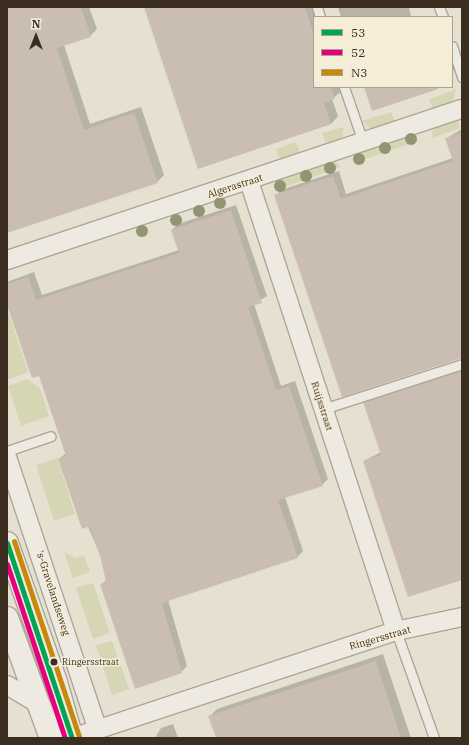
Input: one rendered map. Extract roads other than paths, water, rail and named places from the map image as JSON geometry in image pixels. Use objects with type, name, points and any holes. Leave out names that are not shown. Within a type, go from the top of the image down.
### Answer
[{"type":"main road","points":[[7,543],[56,682],[72,738]]},
{"type":"main road","points":[[7,618],[51,738]]},
{"type":"street","name":"Algerastraat","points":[[7,260],[249,181],[462,109]]},
{"type":"street","name":"Ruijsstraat","points":[[249,181],[396,631]]},
{"type":"street","name":"'s-Gravelandseweg","points":[[7,457],[98,730]]},
{"type":"street","name":"Ringersstraat","points":[[72,738],[396,631],[462,617]]},
{"type":"street","points":[[7,685],[39,704]]},
{"type":"lane","points":[[453,49],[462,77]]},
{"type":"lane","points":[[344,88],[363,142]]},
{"type":"lane","points":[[323,409],[462,364]]},
{"type":"lane","points":[[7,451],[51,436]]},
{"type":"lane","points":[[396,631],[434,738]]},
{"type":"place","name":"Ringersstraat","points":[[54,662]]}]
